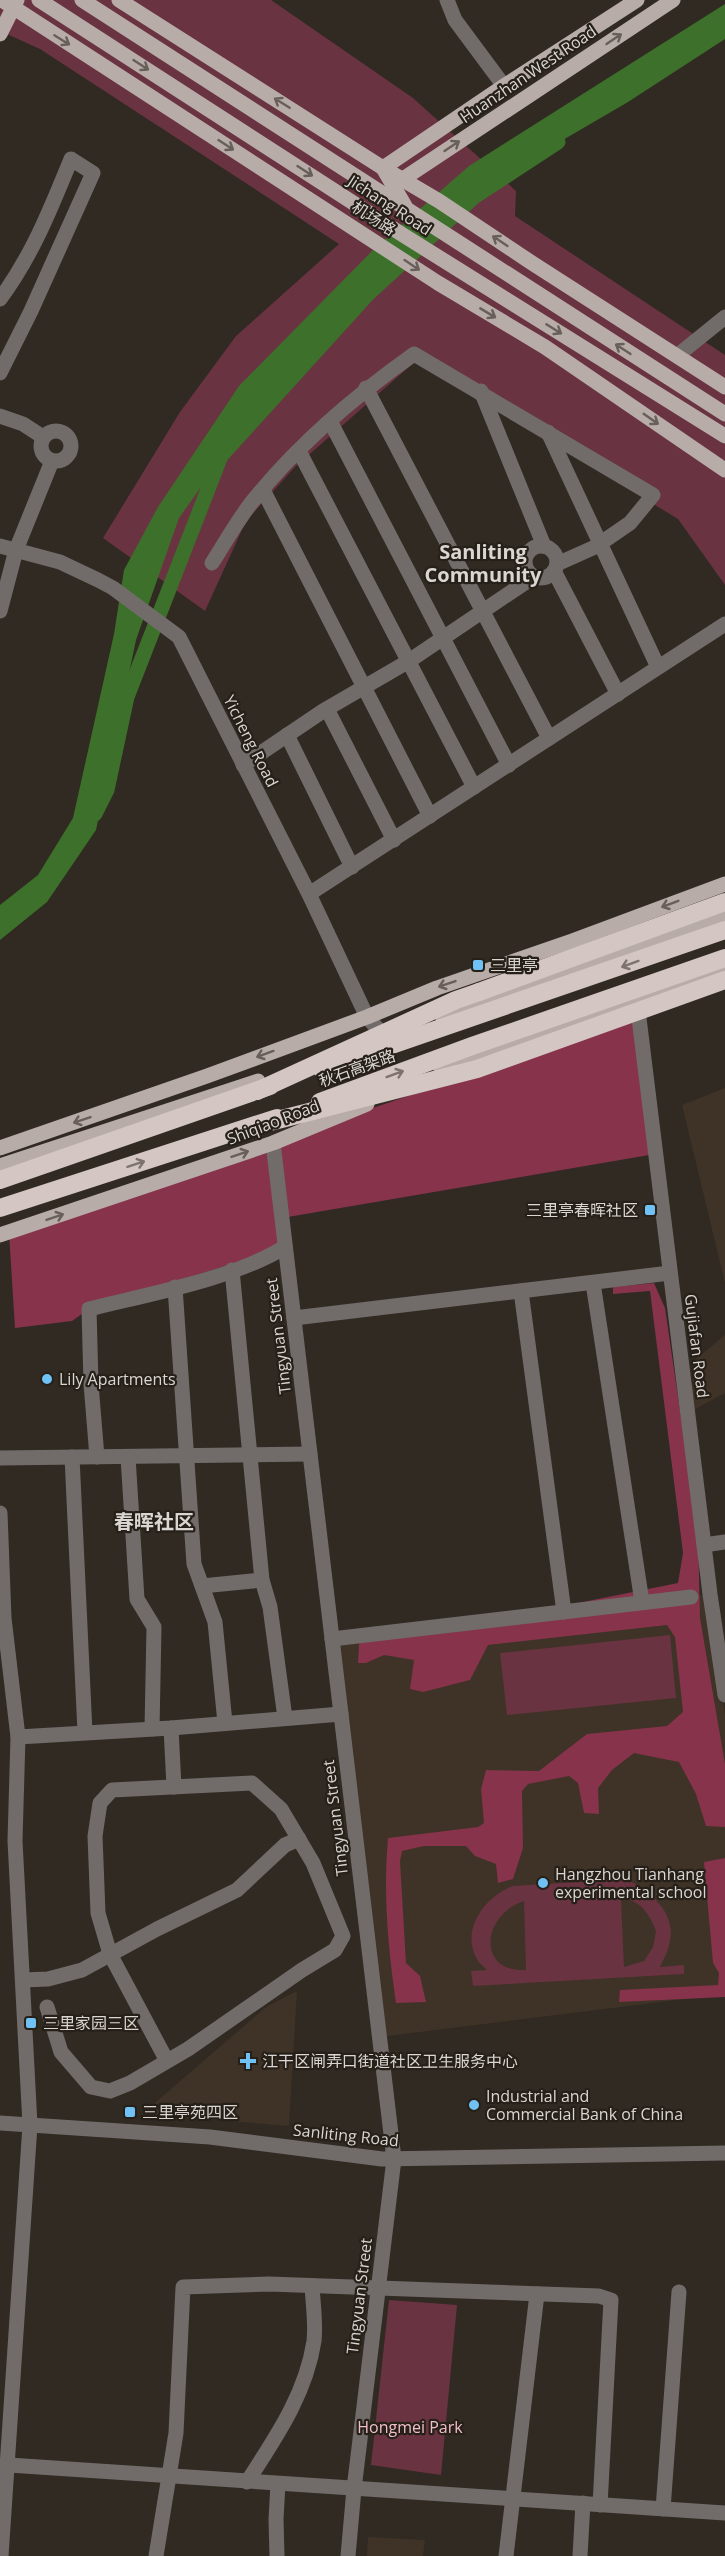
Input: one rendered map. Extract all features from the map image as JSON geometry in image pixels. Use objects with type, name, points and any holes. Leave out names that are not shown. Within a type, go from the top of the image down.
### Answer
[{"type":"highway","points":[[257,1091],[456,1000],[725,902]]},
{"type":"highway","name":"秋石高架路","points":[[0,1180],[725,930]]},
{"type":"highway","name":"秋石高架路","points":[[0,1208],[262,1124],[472,1046],[725,958]]},
{"type":"highway","points":[[262,1124],[477,1069],[725,980]]},
{"type":"main road","name":"Jichang Road","points":[[39,0],[403,235],[725,436]]},
{"type":"main road","name":"Jichang Road","points":[[82,0],[725,414]]},
{"type":"main road","points":[[119,0],[383,168],[439,201],[725,387]]},
{"type":"main road","name":"Huanzhan West Road","points":[[383,168],[637,0]]},
{"type":"main road","name":"Huanzhan West Road","points":[[403,179],[673,0]]},
{"type":"main road","points":[[0,34],[10,3]]},
{"type":"main road","name":"机场路","points":[[10,3],[438,283],[545,347],[725,470]]},
{"type":"main road","points":[[383,168],[406,208]]},
{"type":"main road","points":[[0,1148],[367,1017],[437,988],[725,884]]},
{"type":"main road","points":[[0,1166],[387,1039],[616,954],[725,917]]},
{"type":"main road","name":"Shiqiao Road","points":[[0,1235],[273,1143],[478,1056],[725,971]]},
{"type":"street","points":[[447,0],[455,20],[504,86]]},
{"type":"street","points":[[0,298],[24,263],[50,212],[71,159],[93,173],[31,311],[0,373]]},
{"type":"street","points":[[678,355],[725,317]]},
{"type":"street","points":[[212,563],[251,502],[299,451],[366,388],[414,354],[481,391],[652,495],[630,523],[556,568],[546,578],[531,576],[525,567],[525,556],[533,548],[544,546]]},
{"type":"street","points":[[366,388],[549,738]]},
{"type":"street","points":[[481,391],[544,546],[554,552],[556,568],[618,694]]},
{"type":"street","points":[[0,416],[23,424],[43,437]]},
{"type":"street","points":[[330,421],[509,765]]},
{"type":"street","points":[[56,431],[65,434],[69,438],[71,448],[66,457],[57,462],[52,461],[42,452],[43,437],[56,431]]},
{"type":"street","points":[[548,432],[658,667]]},
{"type":"street","points":[[299,451],[474,787]]},
{"type":"street","points":[[0,611],[16,550],[52,461]]},
{"type":"street","points":[[263,490],[430,816]]},
{"type":"street","name":"Yicheng Road","points":[[0,546],[60,562],[113,588],[179,637],[309,894],[367,1017],[387,1039]]},
{"type":"street","points":[[243,765],[327,709],[410,661],[526,582],[531,576]]},
{"type":"street","points":[[309,894],[725,624]]},
{"type":"street","points":[[327,709],[394,840]]},
{"type":"street","points":[[287,735],[352,867]]},
{"type":"street","name":"Gujiafan Road","points":[[636,1000],[725,1695]]},
{"type":"street","name":"Tingyuan Street","points":[[273,1143],[394,2159],[348,2556]]},
{"type":"street","points":[[97,1457],[91,1384],[89,1309],[262,1261],[285,1247]]},
{"type":"street","points":[[232,1270],[252,1455],[262,1580],[270,1607],[285,1718]]},
{"type":"street","points":[[294,1318],[670,1273]]},
{"type":"street","points":[[593,1283],[642,1602]]},
{"type":"street","points":[[175,1287],[194,1564],[215,1622],[225,1724]]},
{"type":"street","points":[[521,1291],[564,1612]]},
{"type":"street","points":[[0,1458],[310,1454]]},
{"type":"street","points":[[128,1456],[137,1599],[154,1627],[152,1729]]},
{"type":"street","points":[[72,1457],[85,1732]]},
{"type":"street","points":[[0,1513],[1,1613],[18,1737],[8,1842],[23,1980],[30,2126],[9,2465],[1,2556]]},
{"type":"street","points":[[704,1545],[725,1542]]},
{"type":"street","points":[[202,1587],[262,1580]]},
{"type":"street","points":[[332,1639],[691,1597]]},
{"type":"street","points":[[18,1737],[171,1728],[341,1714]]},
{"type":"street","points":[[171,1728],[174,1787]]},
{"type":"street","points":[[47,2007],[61,2052],[91,2087],[110,2091],[130,2083],[167,2061],[335,1950],[343,1936],[313,1863],[281,1809],[252,1783],[112,1790],[100,1803],[95,1836],[98,1914],[110,1954],[167,2061]]},
{"type":"street","points":[[23,1980],[48,1979],[82,1970],[237,1890],[285,1845],[299,1839]]},
{"type":"street","name":"Sanliting Road","points":[[0,2123],[210,2137],[394,2159],[725,2153]]},
{"type":"street","points":[[156,2556],[176,2433],[183,2287],[269,2284],[599,2296],[611,2300],[600,2505]]},
{"type":"street","points":[[248,2482],[280,2430],[304,2384],[314,2339],[312,2286]]},
{"type":"street","points":[[663,2508],[679,2292]]},
{"type":"street","points":[[506,2556],[537,2294]]},
{"type":"street","points":[[9,2465],[725,2513]]},
{"type":"street","points":[[278,2484],[276,2519],[278,2556]]},
{"type":"street","points":[[580,2556],[583,2504]]},
{"type":"shaded area","points":[[725,4],[725,39],[628,102],[465,197],[261,403],[179,518],[136,640],[96,830],[47,902],[0,940],[0,905],[38,875],[73,818],[114,634],[124,570],[158,507],[239,386],[373,250],[469,166]]},
{"type":"shaded area","points":[[638,1017],[655,1154],[282,1218],[285,1247],[89,1309],[72,1321],[15,1328],[9,1233]]},
{"type":"shaded area","points":[[725,1088],[725,1283],[682,1105]]},
{"type":"shaded area","points":[[654,1283],[665,1308],[698,1533],[700,1618],[725,1764],[725,1827],[706,1826],[696,1794],[679,1762],[634,1753],[612,1770],[598,1788],[599,1814],[584,1813],[578,1783],[569,1776],[528,1784],[522,1791],[523,1848],[513,1879],[498,1883],[496,1864],[475,1856],[466,1846],[424,1846],[402,1851],[400,1861],[406,1963],[420,1976],[426,2002],[396,2003],[387,1920],[388,1838],[478,1827],[484,1823],[481,1789],[486,1770],[539,1771],[587,1734],[667,1726],[683,1712],[675,1637],[667,1625],[488,1645],[470,1680],[423,1692],[410,1689],[414,1660],[384,1655],[366,1663],[358,1663],[360,1630],[573,1604],[678,1583],[683,1553],[650,1291],[613,1294],[613,1287]]},
{"type":"shaded area","points":[[725,1335],[725,1393],[688,1413],[696,1359]]},
{"type":"shaded area","name":"Hangzhou Tianhang experimental school","points":[[710,1594],[725,1715],[725,1994],[380,2037],[332,1639]]},
{"type":"shaded area","points":[[725,1858],[725,1997],[619,2002],[620,1990],[718,1985],[719,1973],[713,1963],[704,1862]]},
{"type":"shaded area","name":"江干区闸弄口街道社区卫生服务中心","points":[[297,1991],[289,2126],[142,2114],[266,2007]]},
{"type":"shaded area","points":[[368,2537],[425,2540],[423,2556],[367,2556]]},
{"type":"green space","points":[[0,0],[271,0],[413,98],[516,191],[515,216],[725,355],[725,585],[678,519],[417,360],[295,467],[246,521],[205,611],[103,538],[180,412],[236,336],[339,244],[40,49],[0,31]]},
{"type":"green space","points":[[670,1635],[676,1698],[507,1715],[500,1653]]},
{"type":"green space","points":[[626,1879],[653,1897],[666,1913],[670,1923],[671,1934],[668,1950],[660,1967],[684,1965],[684,1974],[473,1986],[471,1971],[487,1970],[478,1960],[473,1948],[472,1937],[478,1915],[493,1898],[513,1886]],"holes":[[[621,1898],[639,1905],[656,1931],[653,1947],[644,1961],[624,1967]],[[524,1901],[526,1970],[510,1968],[499,1962],[492,1953],[491,1942],[493,1930],[499,1918],[510,1908]]]},
{"type":"green space","name":"Hongmei Park","points":[[389,2300],[457,2305],[441,2475],[371,2465]]},
{"type":"waterway","points":[[95,814],[107,790],[127,697],[221,456],[368,294],[474,197],[558,142]]},
{"type":"place","name":"三里亭","points":[[478,965]]},
{"type":"place","name":"三里亭春晖社区","points":[[650,1210]]},
{"type":"place","name":"Lily Apartments","points":[[47,1379]]},
{"type":"place","name":"Hangzhou Tianhang experimental school","points":[[543,1883]]},
{"type":"place","name":"三里家园三区","points":[[31,2023]]},
{"type":"place","name":"江干区闸弄口街道社区卫生服务中心","points":[[248,2061]]},
{"type":"place","name":"Industrial and Commercial Bank of China","points":[[474,2105]]},
{"type":"place","name":"三里亭苑四区","points":[[130,2112]]},
{"type":"district","name":"Sanliting Community","points":[[483,562]]},
{"type":"district","name":"春晖社区","points":[[154,1521]]}]
